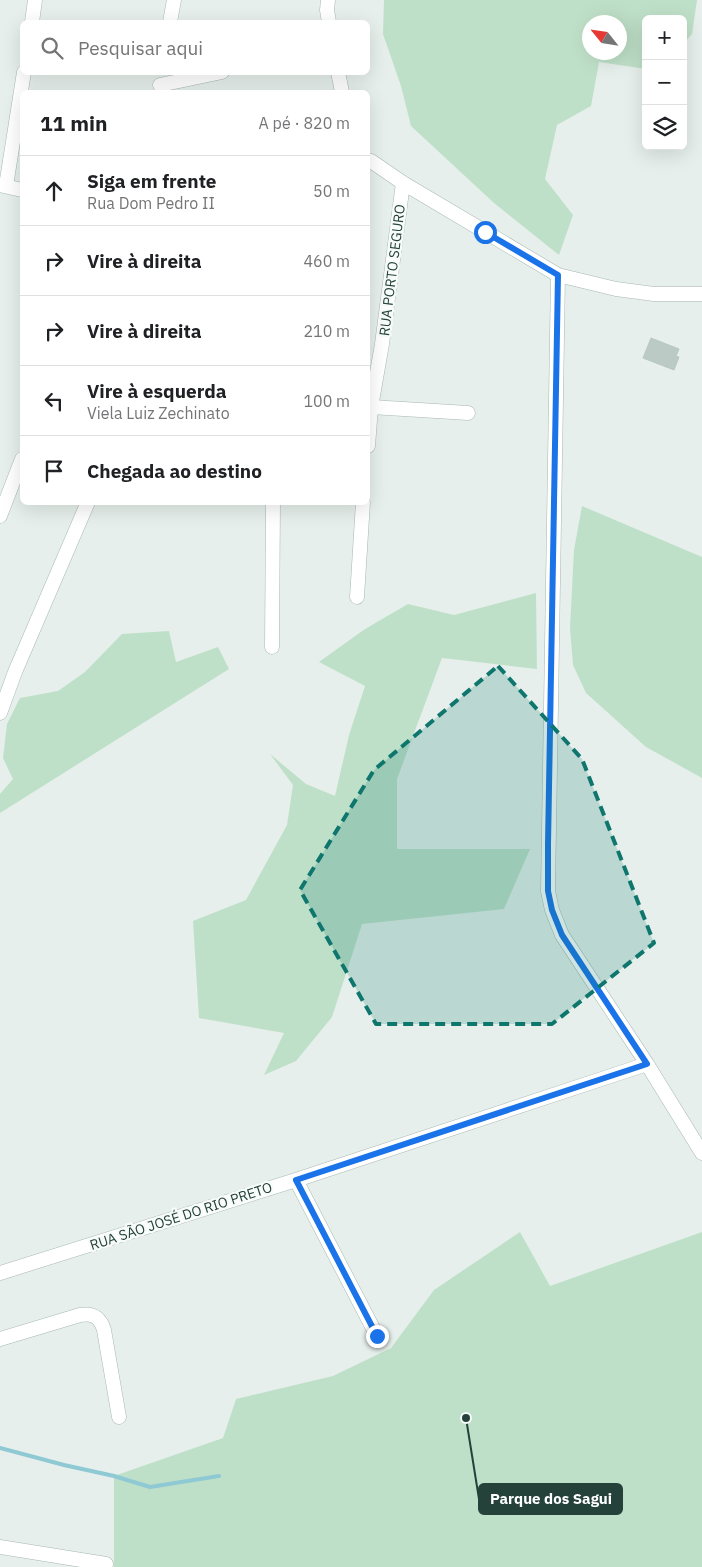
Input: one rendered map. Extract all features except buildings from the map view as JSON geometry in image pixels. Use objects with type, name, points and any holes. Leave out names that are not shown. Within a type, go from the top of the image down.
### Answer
[{"type":"street","points":[[32,20],[35,0]]},
{"type":"street","points":[[170,20],[174,0]]},
{"type":"street","points":[[328,0],[329,20]]},
{"type":"street","points":[[21,90],[23,75]]},
{"type":"street","points":[[160,83],[205,75]]},
{"type":"street","points":[[339,75],[342,90]]},
{"type":"street","points":[[20,94],[3,186],[20,190]]},
{"type":"street","points":[[370,160],[403,183],[558,275],[616,289],[654,294],[702,294]]},
{"type":"street","name":"RUA PORTO SEGURO","points":[[370,420],[403,183]]},
{"type":"street","points":[[558,275],[548,891],[552,910],[562,935],[647,1064],[702,1153]]},
{"type":"street","points":[[371,407],[468,413]]},
{"type":"street","points":[[0,516],[20,464]]},
{"type":"street","points":[[0,712],[15,672],[87,505]]},
{"type":"street","points":[[272,647],[273,505]]},
{"type":"street","points":[[357,597],[363,505]]},
{"type":"street","name":"RUA SÃO JOSÉ DO RIO PRETO","points":[[0,1274],[296,1180],[647,1064]]},
{"type":"street","points":[[296,1180],[377,1336]]},
{"type":"street","points":[[0,1338],[80,1315],[93,1315],[101,1322],[104,1330],[119,1417]]},
{"type":"street","points":[[0,1547],[106,1564]]},
{"type":"highlighted area","points":[[498,666],[582,759],[654,943],[552,1024],[376,1024],[300,890],[374,770]]},
{"type":"green space","points":[[384,0],[697,0],[692,34],[687,40],[687,15],[642,15],[642,68],[599,62],[591,106],[557,125],[545,179],[573,215],[559,255],[494,203],[411,126],[401,86],[383,34]]},
{"type":"green space","points":[[582,506],[702,557],[702,778],[646,747],[586,693],[573,665],[570,628],[574,550]]},
{"type":"green space","points":[[536,593],[537,669],[442,658],[397,779],[397,849],[530,849],[504,909],[362,924],[332,1017],[296,1061],[264,1075],[284,1033],[199,1018],[193,921],[246,900],[287,825],[293,785],[270,754],[306,784],[335,796],[349,735],[365,686],[319,662],[365,629],[408,604],[454,615]]},
{"type":"green space","points":[[169,631],[176,662],[218,647],[229,669],[0,813],[0,794],[13,779],[3,758],[7,724],[20,698],[58,691],[85,672],[122,634]]},
{"type":"green space","points":[[520,1232],[550,1286],[702,1232],[702,1567],[114,1567],[114,1476],[223,1438],[236,1399],[333,1376],[391,1348],[434,1290]]},
{"type":"waterway","points":[[0,1448],[114,1476],[150,1487],[219,1476]]},
{"type":"place","name":"Parque dos Sagui","points":[[466,1418]]},
{"type":"route","points":[[377,1336],[296,1180],[647,1064],[562,935],[552,910],[548,891],[558,275],[485,232]]}]
